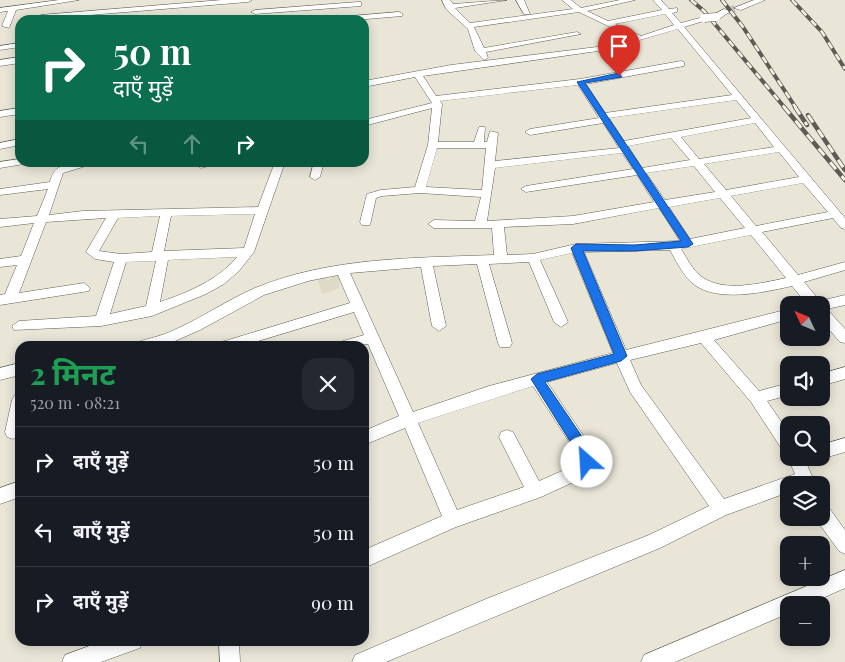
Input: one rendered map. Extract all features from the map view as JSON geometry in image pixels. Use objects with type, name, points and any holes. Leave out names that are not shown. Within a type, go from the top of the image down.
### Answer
[{"type":"street","points":[[0,3],[4,0]]},
{"type":"street","points":[[0,10],[75,0]]},
{"type":"street","points":[[63,15],[148,4],[248,0]]},
{"type":"street","points":[[255,0],[255,15]]},
{"type":"street","points":[[309,0],[310,15]]},
{"type":"street","points":[[447,3],[503,0]]},
{"type":"street","points":[[520,0],[527,12]]},
{"type":"street","points":[[468,26],[580,10],[632,0]]},
{"type":"street","points":[[657,0],[672,10],[680,26],[845,225]]},
{"type":"street","points":[[738,8],[762,0]]},
{"type":"street","points":[[507,15],[570,2],[580,10],[640,39]]},
{"type":"street","points":[[447,3],[468,26],[486,63]]},
{"type":"street","points":[[42,15],[48,4]]},
{"type":"street","points":[[263,15],[358,4]]},
{"type":"street","points":[[6,26],[13,8]]},
{"type":"street","points":[[608,23],[672,10]]},
{"type":"street","points":[[369,83],[486,63],[605,48],[640,39],[704,18],[716,17],[727,11]]},
{"type":"street","points":[[369,17],[399,14]]},
{"type":"street","points":[[477,47],[543,40],[577,34]]},
{"type":"street","points":[[543,40],[556,54]]},
{"type":"street","points":[[0,48],[15,46]]},
{"type":"street","points":[[0,63],[15,61]]},
{"type":"street","points":[[369,122],[436,102],[580,82],[681,64]]},
{"type":"street","points":[[417,74],[436,102],[433,145],[420,190]]},
{"type":"street","points":[[580,82],[688,244]]},
{"type":"street","points":[[530,132],[604,118],[740,97]]},
{"type":"street","points":[[0,114],[15,112]]},
{"type":"street","points":[[490,165],[624,147],[674,135],[757,120]]},
{"type":"street","points":[[674,135],[808,296]]},
{"type":"street","points":[[433,145],[478,145],[489,136]]},
{"type":"street","points":[[478,145],[489,136]]},
{"type":"street","points":[[480,225],[487,194],[490,165],[489,136]]},
{"type":"street","points":[[0,146],[15,143]]},
{"type":"street","points":[[526,189],[781,149]]},
{"type":"street","points":[[0,165],[15,163]]},
{"type":"street","points":[[5,300],[24,260],[55,185],[58,172],[61,169],[70,167]]},
{"type":"street","points":[[19,326],[101,321],[152,312],[191,296],[213,283],[240,263],[248,252],[278,167]]},
{"type":"street","points":[[316,177],[318,167]]},
{"type":"street","points":[[434,224],[498,225],[573,220],[806,179]]},
{"type":"street","points":[[0,192],[55,185]]},
{"type":"street","points":[[366,222],[371,196],[381,193],[420,190],[487,194]]},
{"type":"street","points":[[0,223],[114,215],[262,210]]},
{"type":"street","points":[[152,312],[166,213]]},
{"type":"street","points":[[162,341],[177,337],[276,285],[342,269],[533,258],[576,248],[673,246],[836,214]]},
{"type":"street","points":[[114,215],[92,252],[99,256],[121,258],[248,252]]},
{"type":"street","points":[[498,225],[500,260]]},
{"type":"street","points":[[673,246],[692,275],[708,287],[736,290],[796,281],[845,266]]},
{"type":"street","points":[[576,248],[635,388],[655,419],[721,509]]},
{"type":"street","points":[[101,321],[121,258]]},
{"type":"street","points":[[533,258],[561,322]]},
{"type":"street","points":[[0,263],[24,260]]},
{"type":"street","points":[[482,260],[505,343]]},
{"type":"street","points":[[426,263],[439,326]]},
{"type":"street","points":[[342,269],[407,420],[453,520]]},
{"type":"street","points":[[5,300],[84,288]]},
{"type":"street","points":[[830,304],[845,300]]},
{"type":"street","points":[[242,341],[357,306]]},
{"type":"street","points":[[369,436],[407,420],[537,379],[621,356],[704,338],[780,317]]},
{"type":"street","points":[[830,322],[845,338]]},
{"type":"street","points":[[362,341],[372,338]]},
{"type":"street","points":[[704,338],[756,398],[780,432]]},
{"type":"street","points":[[0,374],[15,370]]},
{"type":"street","points":[[830,377],[845,373]]},
{"type":"street","points":[[369,557],[453,520],[535,491],[585,469],[587,462],[585,452],[537,379]]},
{"type":"street","points":[[756,398],[780,391]]},
{"type":"street","points":[[11,433],[15,418]]},
{"type":"street","points":[[507,437],[535,491]]},
{"type":"street","points":[[830,449],[845,445]]},
{"type":"street","points":[[362,662],[486,609],[654,542],[721,509],[780,490]]},
{"type":"street","points":[[0,496],[15,491]]},
{"type":"street","points":[[830,524],[845,545]]},
{"type":"street","points":[[651,662],[845,579]]},
{"type":"street","points":[[72,662],[119,646]]},
{"type":"street","points":[[229,646],[230,662]]},
{"type":"shaded area","points":[[342,269],[339,288],[322,294],[318,280],[326,275],[327,281]]},
{"type":"tunnel","points":[[727,11],[738,8]]},
{"type":"railway","points":[[691,0],[704,11],[785,108]]},
{"type":"railway","points":[[722,0],[743,27],[796,108]]},
{"type":"railway","points":[[792,0],[822,32],[845,69]]},
{"type":"railway","points":[[784,107],[845,180]]},
{"type":"railway","points":[[795,107],[807,125]]},
{"type":"railway","points":[[808,115],[845,170]]},
{"type":"route","points":[[587,462],[585,452],[537,379],[621,356],[576,248],[635,248],[688,244],[580,82],[619,76]]}]
